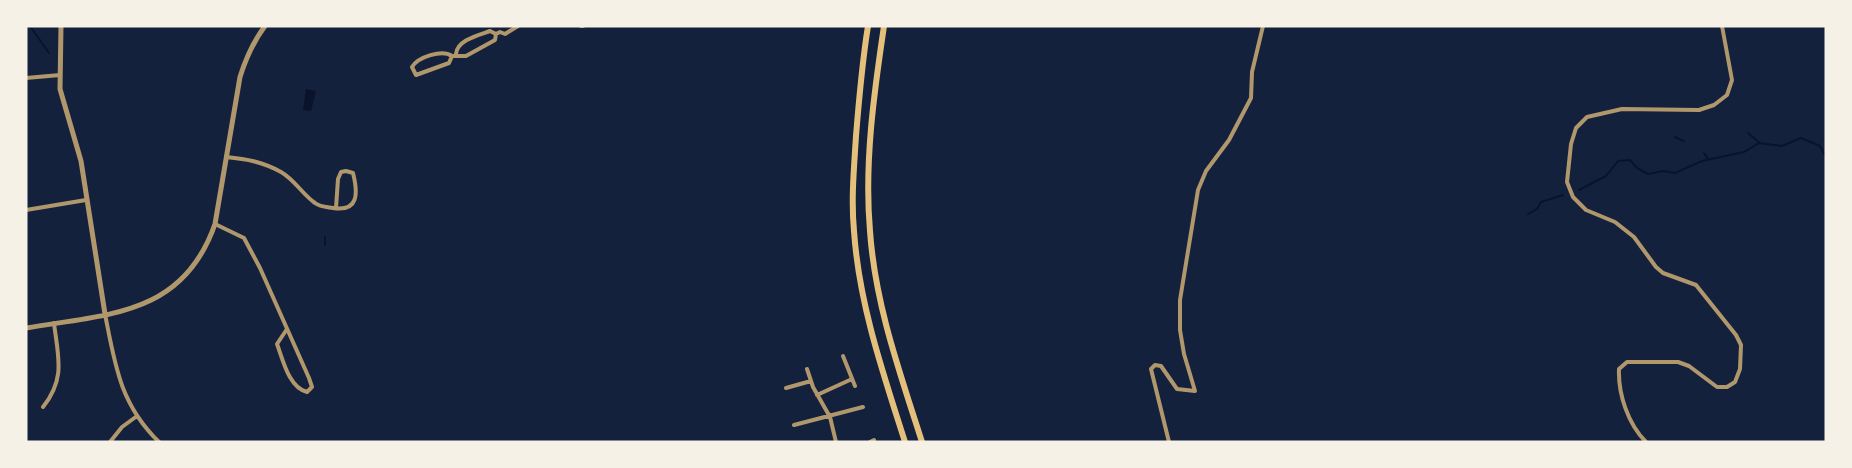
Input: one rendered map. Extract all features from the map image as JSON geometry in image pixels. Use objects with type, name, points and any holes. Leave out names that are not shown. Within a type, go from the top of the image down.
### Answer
[{"type":"main road","points":[[868,26],[861,77],[853,180],[854,231],[860,281],[876,350],[905,442]]},
{"type":"main road","points":[[884,26],[868,176],[870,232],[876,278],[892,346],[922,442]]},
{"type":"street","points":[[61,26],[60,75],[63,100],[81,161],[104,314],[117,374],[123,392],[137,416],[159,442]]},
{"type":"street","points":[[26,328],[104,314],[146,304],[172,289],[200,259],[208,245],[215,224],[238,88],[245,60],[256,37],[264,26]]},
{"type":"street","points":[[500,26],[498,33],[495,40],[466,56],[454,55],[447,52],[439,53],[418,62],[412,67],[416,75],[448,64],[454,55],[458,47],[464,42],[490,31],[498,33],[505,34],[518,26]]},
{"type":"street","points":[[1169,442],[1150,369],[1155,365],[1161,366],[1176,389],[1195,391],[1182,346],[1180,300],[1198,190],[1206,171],[1229,140],[1251,98],[1252,72],[1263,26]]},
{"type":"street","points":[[1646,442],[1634,426],[1623,402],[1618,382],[1619,369],[1627,362],[1678,362],[1689,366],[1717,387],[1727,387],[1735,382],[1740,369],[1741,345],[1696,285],[1663,272],[1656,267],[1634,237],[1615,222],[1586,210],[1573,197],[1567,182],[1571,144],[1576,128],[1587,117],[1605,111],[1622,108],[1686,112],[1714,105],[1727,95],[1732,80],[1722,26]]},
{"type":"street","points":[[26,78],[60,75]]},
{"type":"street","points":[[226,157],[255,160],[274,168],[293,181],[304,196],[317,205],[336,208],[350,208],[354,203],[355,180],[353,173],[341,172],[338,179],[336,208]]},
{"type":"street","points":[[26,210],[86,200]]},
{"type":"street","points":[[215,224],[244,238],[260,268],[309,378],[312,387],[307,392],[300,390],[293,382],[277,344],[286,329]]},
{"type":"street","points":[[43,407],[52,396],[60,373],[54,323]]},
{"type":"street","points":[[843,356],[855,386]]},
{"type":"street","points":[[807,369],[817,395],[829,416],[836,442]]},
{"type":"street","points":[[817,395],[852,380]]},
{"type":"street","points":[[786,388],[811,381]]},
{"type":"street","points":[[794,425],[863,407]]},
{"type":"street","points":[[110,442],[122,427],[137,416]]},
{"type":"water","points":[[306,89],[316,91],[311,111],[303,110]]},
{"type":"waterway","points":[[30,26],[49,53]]},
{"type":"waterway","points":[[1748,133],[1760,143]]},
{"type":"waterway","points":[[1675,137],[1684,141]]},
{"type":"waterway","points":[[1579,190],[1606,176],[1618,161],[1630,160],[1637,168],[1648,174],[1663,171],[1675,173],[1702,161],[1744,152],[1759,143],[1782,146],[1801,138],[1820,146],[1826,157]]},
{"type":"waterway","points":[[1704,153],[1708,159]]},
{"type":"waterway","points":[[1528,214],[1537,209],[1541,202],[1563,195]]},
{"type":"waterway","points":[[325,237],[325,245]]}]
